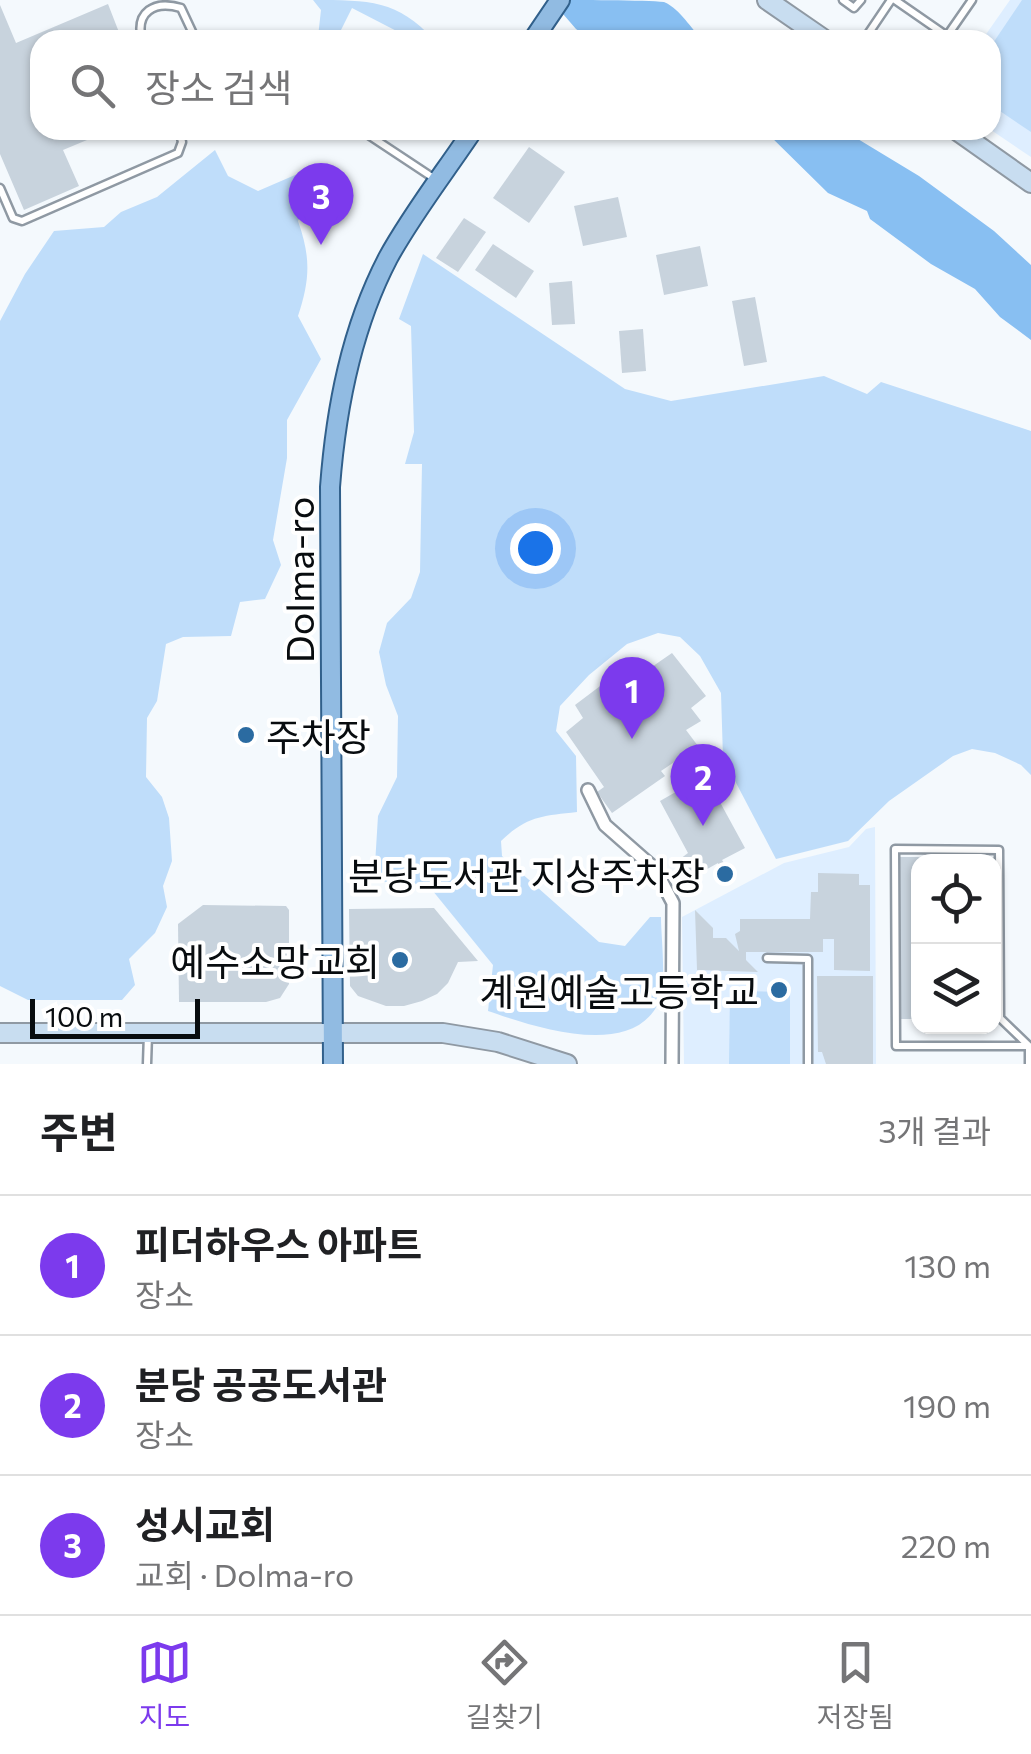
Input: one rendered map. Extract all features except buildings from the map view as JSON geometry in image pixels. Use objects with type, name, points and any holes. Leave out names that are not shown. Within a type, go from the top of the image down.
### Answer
[{"type":"main road","points":[[540,30],[560,0]]},
{"type":"main road","points":[[767,0],[811,30]]},
{"type":"main road","name":"Dolma-ro","points":[[332,1064],[330,487],[334,444],[352,350],[375,285],[466,140]]},
{"type":"main road","points":[[970,140],[1031,182]]},
{"type":"main road","points":[[0,1033],[443,1032],[511,1054],[567,1064]]},
{"type":"street","points":[[588,790],[606,826],[636,857],[654,869],[672,903],[672,1064]]},
{"type":"lane","points":[[844,0],[854,8],[860,0]]},
{"type":"lane","points":[[871,30],[893,0],[938,30]]},
{"type":"lane","points":[[951,30],[972,0]]},
{"type":"lane","points":[[140,30],[147,7],[163,3],[180,8],[191,30]]},
{"type":"lane","points":[[0,188],[3,203],[13,218],[22,221],[178,153],[180,140]]},
{"type":"lane","points":[[376,140],[439,181]]},
{"type":"lane","points":[[1028,1046],[896,1046],[895,849],[999,850],[1000,1018],[1028,1046],[1028,1064]]},
{"type":"lane","points":[[767,958],[808,958],[808,1064]]},
{"type":"lane","points":[[147,1064],[148,1032]]},
{"type":"shaded area","points":[[313,0],[366,2],[395,10],[424,30],[395,30],[352,8],[341,30],[319,30],[321,10]]},
{"type":"shaded area","points":[[1010,0],[1031,0],[1031,157],[1001,137],[1001,30],[989,30]]},
{"type":"shaded area","points":[[1022,0],[1031,0],[1031,132],[1001,112],[1001,31]]},
{"type":"shaded area","points":[[215,150],[228,176],[258,191],[302,172],[305,207],[298,221],[307,268],[298,316],[321,359],[287,420],[287,458],[273,540],[281,565],[265,599],[240,602],[231,636],[183,637],[166,644],[157,701],[147,718],[146,777],[162,797],[169,818],[172,861],[163,886],[167,907],[155,933],[129,959],[135,985],[122,1000],[28,1000],[0,986],[0,321],[54,231],[104,227],[121,212],[157,197]]},
{"type":"shaded area","points":[[423,254],[625,389],[671,401],[824,376],[867,394],[881,382],[1031,431],[1031,775],[1021,765],[995,753],[972,749],[953,756],[889,801],[848,841],[776,859],[723,758],[721,693],[700,656],[680,637],[658,633],[627,644],[589,675],[560,706],[556,731],[576,756],[577,812],[544,816],[519,826],[501,841],[502,856],[599,942],[625,946],[650,917],[661,917],[663,973],[659,1002],[646,1020],[627,1030],[605,1035],[580,1034],[488,1011],[493,965],[428,885],[374,881],[378,816],[397,777],[398,716],[379,652],[387,623],[411,598],[420,572],[422,464],[405,464],[414,432],[411,326],[399,319]]},
{"type":"shaded area","name":"계원예술고등학교","points":[[875,827],[876,1064],[684,1064],[682,917],[784,863],[849,847],[866,829]]},
{"type":"shaded area","points":[[730,991],[790,992],[790,1064],[729,1064]]},
{"type":"water","points":[[551,0],[664,2],[695,30],[577,30]]},
{"type":"water","points":[[774,140],[860,140],[919,176],[994,231],[1031,265],[1031,340],[1000,317],[975,289],[931,264],[870,219],[867,211],[828,193]]},
{"type":"place","name":"성시교회","points":[[321,245]]},
{"type":"place","name":"주차장","points":[[246,735]]},
{"type":"place","name":"피더하우스 아파트","points":[[632,739]]},
{"type":"place","name":"분당 공공도서관","points":[[703,826]]},
{"type":"place","name":"분당도서관 지상주차장","points":[[725,874]]},
{"type":"place","name":"예수소망교회","points":[[400,960]]},
{"type":"place","name":"계원예술고등학교","points":[[779,990]]}]
